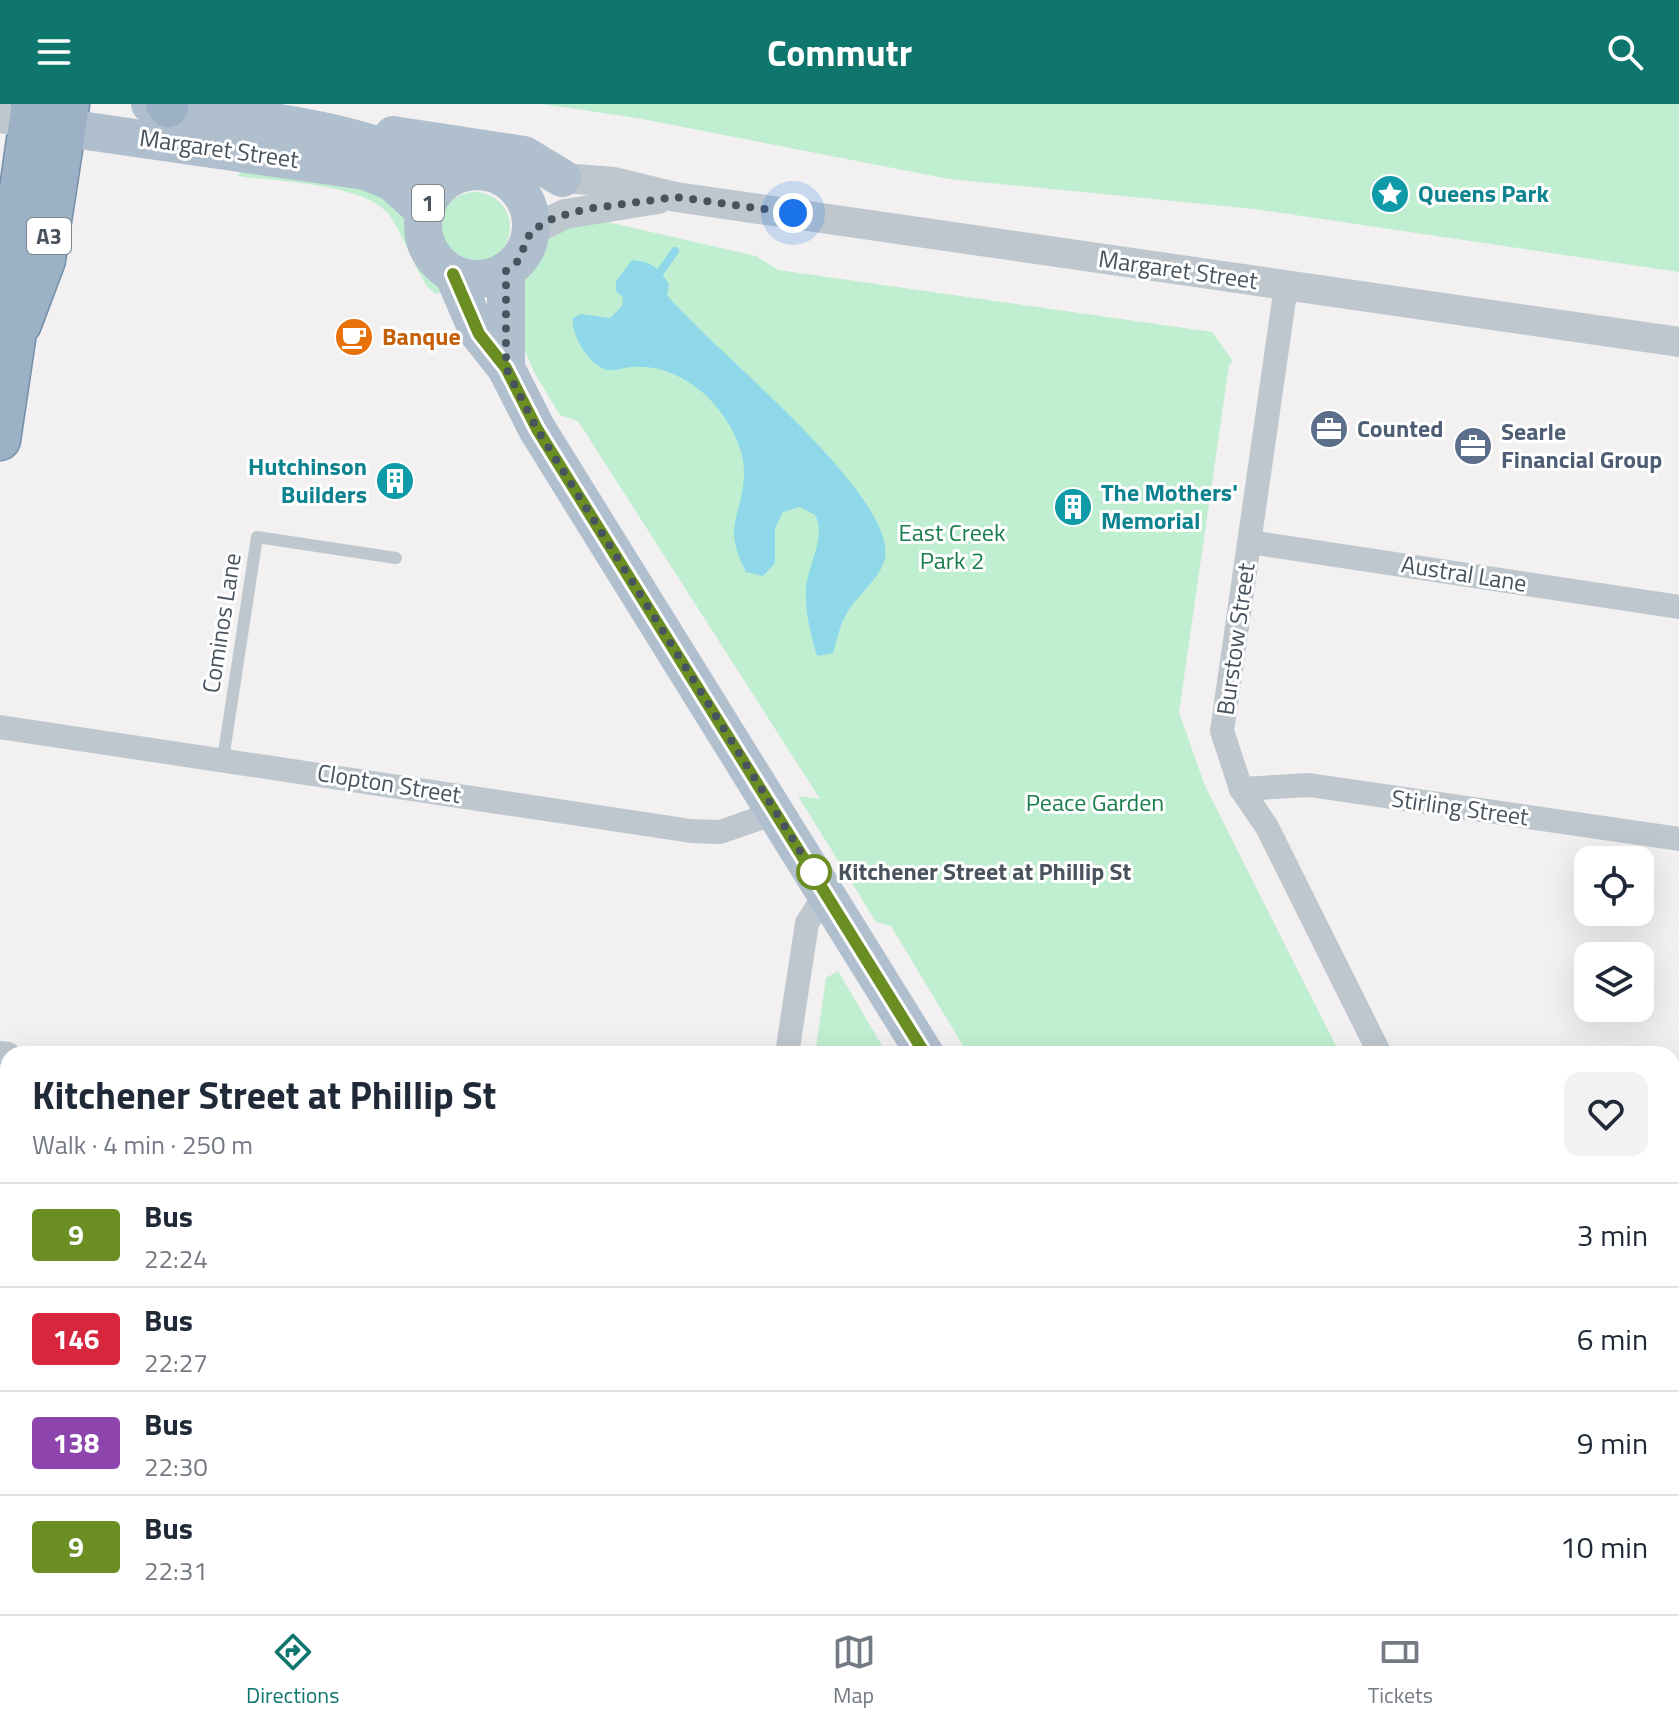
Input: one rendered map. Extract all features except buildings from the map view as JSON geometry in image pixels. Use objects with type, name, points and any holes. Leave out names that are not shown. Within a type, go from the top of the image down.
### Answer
[{"type":"highway","name":"A3","points":[[0,440],[11,253],[8,203],[39,116]]},
{"type":"highway","name":"A3","points":[[7,338],[45,260],[39,116]]},
{"type":"main road","name":"Margaret Street","points":[[162,105],[361,139]]},
{"type":"main road","name":"Margaret Street","points":[[39,116],[365,171],[392,182],[424,211]]},
{"type":"main road","points":[[361,139],[395,135],[524,155],[562,178]]},
{"type":"main road","points":[[361,139],[402,151],[452,177]]},
{"type":"main road","name":"1","points":[[453,274],[438,263],[428,248],[423,230],[424,211],[440,186],[452,177],[470,171],[488,172],[505,179]]},
{"type":"main road","points":[[505,179],[533,176],[562,178]]},
{"type":"main road","points":[[453,274],[471,279],[489,278],[506,271],[522,254],[531,231],[526,201],[505,179]]},
{"type":"main road","points":[[506,271],[506,368]]},
{"type":"main road","points":[[453,274],[479,334],[506,368],[537,429],[920,1046]]},
{"type":"street","name":"Margaret Street","points":[[562,178],[614,182],[676,197],[1679,342]]},
{"type":"street","name":"Margaret Street","points":[[531,231],[576,212],[676,197]]},
{"type":"street","name":"Burstow Street","points":[[1286,286],[1222,731],[1241,789],[1287,864],[1376,1046]]},
{"type":"street","name":"Austral Lane","points":[[1250,542],[1679,607]]},
{"type":"street","name":"Clopton Street","points":[[0,727],[691,831],[720,832],[775,813]]},
{"type":"street","name":"Stirling Street","points":[[1241,789],[1309,785],[1679,839]]},
{"type":"street","points":[[788,1046],[807,923],[827,892]]},
{"type":"lane","name":"Cominos Lane","points":[[223,759],[257,537],[396,558]]},
{"type":"green space","name":"Queens Park","points":[[542,104],[1679,104],[1679,272],[1254,209],[949,179],[637,118]]},
{"type":"green space","points":[[242,171],[369,181],[405,215],[421,259],[439,277],[441,292],[436,294],[428,288],[395,224],[378,205],[341,190],[237,176]]},
{"type":"green space","points":[[475,192],[494,198],[504,208],[510,227],[504,246],[494,256],[475,262],[456,256],[446,246],[440,227],[446,208],[456,198]]},
{"type":"green space","name":"East Creek Park 2","points":[[594,219],[756,256],[778,270],[1212,332],[1233,361],[1229,365],[1179,712],[1205,786],[1336,1046],[963,1046],[891,926],[876,922],[798,796],[820,799],[578,421],[560,415],[535,374],[521,341],[520,282],[549,236]]},
{"type":"green space","points":[[838,971],[882,1046],[816,1046],[826,978]]},
{"type":"water","points":[[632,260],[650,264],[661,273],[669,284],[667,295],[832,460],[861,497],[881,530],[883,565],[847,613],[833,653],[817,656],[807,614],[807,579],[819,532],[815,515],[800,507],[783,512],[775,528],[775,563],[763,576],[746,572],[734,533],[744,465],[732,430],[718,408],[686,380],[661,369],[601,368],[578,341],[573,318],[581,314],[610,318],[622,306],[623,297],[616,291],[616,281]]},
{"type":"waterway","points":[[661,271],[675,251]]},
{"type":"bus line","name":"9","points":[[453,274],[479,334],[506,368],[537,429],[920,1046]]},
{"type":"place","name":"Queens Park","points":[[1390,194]]},
{"type":"place","name":"Banque","points":[[354,337]]},
{"type":"place","name":"Counted","points":[[1329,429]]},
{"type":"place","name":"Searle Financial Group","points":[[1473,446]]},
{"type":"place","name":"Hutchinson Builders","points":[[395,481]]},
{"type":"place","name":"The Mothers' Memorial","points":[[1073,507]]},
{"type":"place","name":"Kitchener Street at Phillip St","points":[[814,872]]},
{"type":"route","points":[[793,213],[676,197],[586,209],[544,223],[531,231],[527,247],[518,261],[506,271],[506,368],[537,429],[815,875],[814,872]]},
{"type":"park label","name":"Peace Garden","points":[[1095,803]]}]
